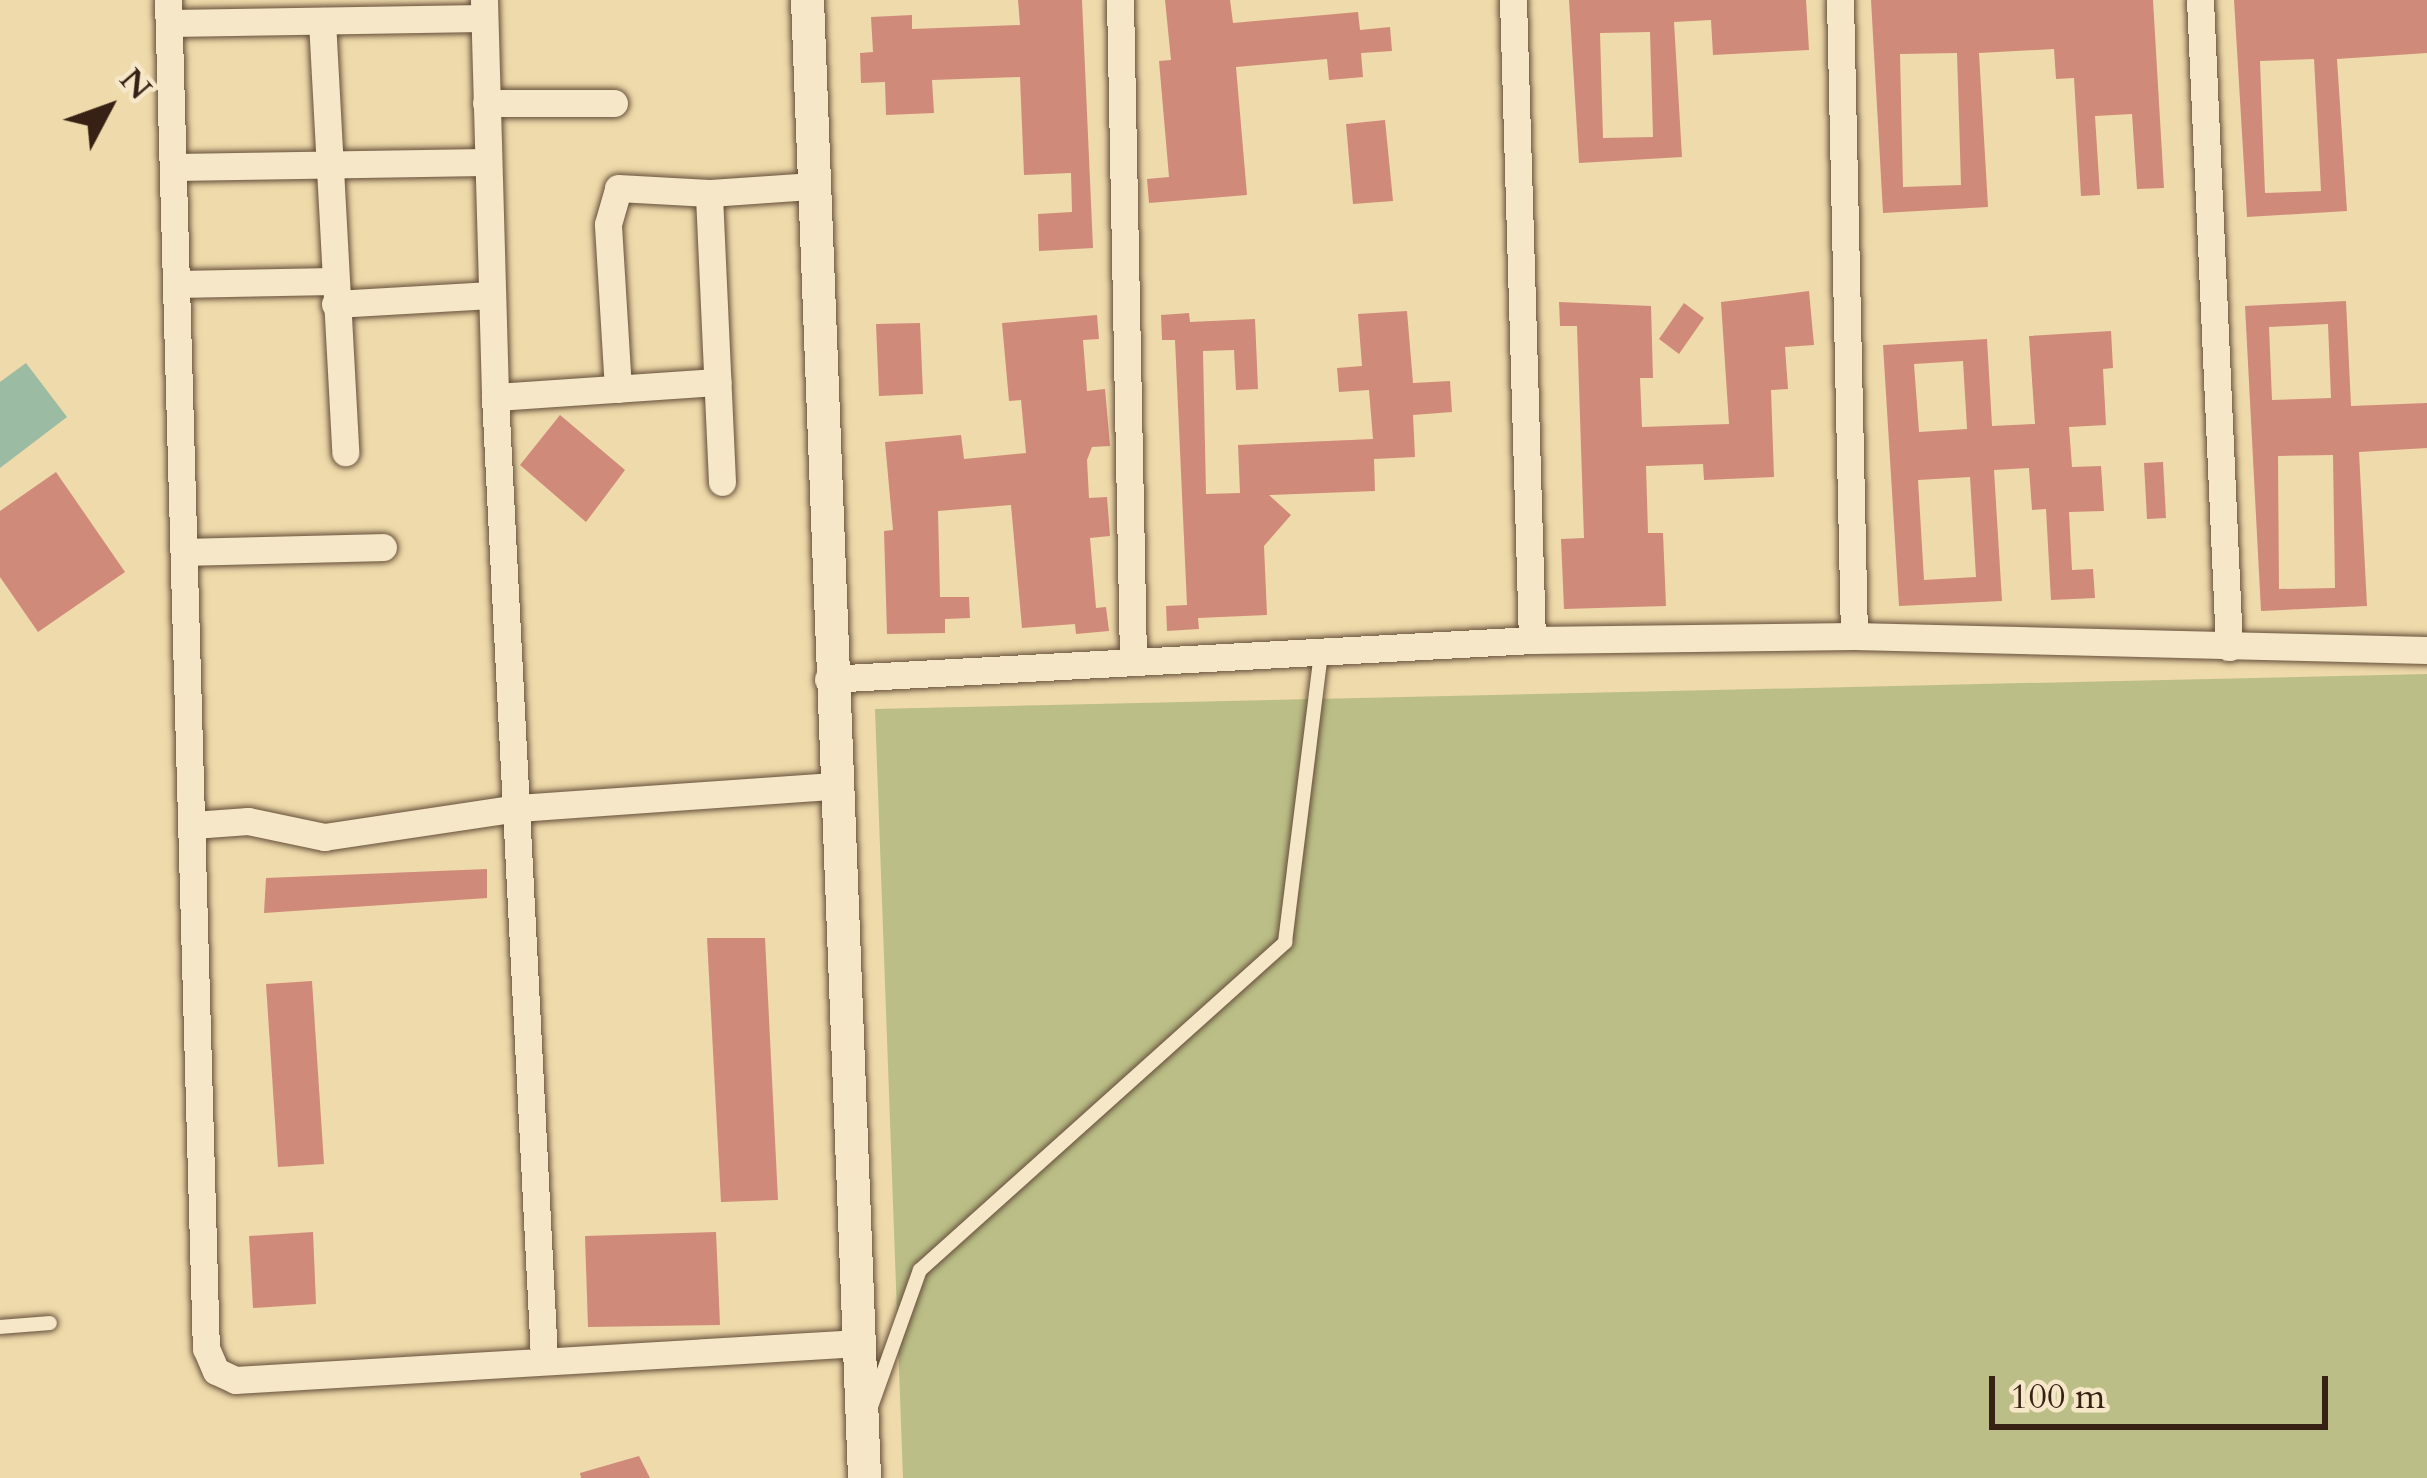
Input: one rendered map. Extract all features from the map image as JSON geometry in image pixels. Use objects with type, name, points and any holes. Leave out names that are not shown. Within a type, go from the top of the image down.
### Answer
[{"type":"street","points":[[807,0],[828,679],[864,1478]]},
{"type":"street","points":[[1120,0],[1132,659]]},
{"type":"street","points":[[1514,0],[1532,640]]},
{"type":"street","points":[[1840,0],[1855,635]]},
{"type":"street","points":[[2200,0],[2229,647]]},
{"type":"street","points":[[544,1358],[495,397],[484,9],[322,21],[169,11],[206,1348],[216,1371],[235,1380],[859,1342]]},
{"type":"street","points":[[322,21],[345,452]]},
{"type":"street","points":[[486,103],[614,103]]},
{"type":"street","points":[[173,167],[328,170],[487,162]]},
{"type":"street","points":[[618,389],[608,224],[618,188],[709,193],[811,186]]},
{"type":"street","points":[[709,193],[722,482]]},
{"type":"street","points":[[177,284],[491,296]]},
{"type":"street","points":[[495,397],[717,382]]},
{"type":"street","points":[[184,552],[383,547]]},
{"type":"street","points":[[828,679],[1532,640],[1855,635],[2427,650]]},
{"type":"street","points":[[193,825],[248,821],[324,837],[517,808],[834,787]]},
{"type":"lane","points":[[860,1424],[878,1404],[898,1314],[920,1270],[1285,942],[1321,653]]},
{"type":"lane","points":[[0,1327],[50,1323]]},
{"type":"green space","points":[[2427,674],[2427,1478],[903,1478],[875,709]]},
{"type":"shaded area","points":[[26,363],[67,417],[0,468],[0,382]]},
{"type":"building","points":[[1018,0],[1082,0],[1093,248],[1039,251],[1038,214],[1072,212],[1071,173],[1024,175],[1020,77],[932,80],[934,113],[886,115],[885,82],[861,83],[860,53],[873,52],[871,17],[912,15],[912,29],[1020,25]]},
{"type":"building","points":[[1165,0],[1230,0],[1233,23],[1358,12],[1360,30],[1390,27],[1392,51],[1361,53],[1363,77],[1329,80],[1327,59],[1236,67],[1247,195],[1149,203],[1147,179],[1169,177],[1159,61],[1171,60]]},
{"type":"building","points":[[1569,0],[1806,0],[1809,50],[1713,55],[1711,20],[1674,22],[1682,157],[1579,163]],"holes":[[[1650,32],[1653,137],[1603,138],[1600,33]]]},
{"type":"building","points":[[1871,0],[2153,0],[2164,188],[2137,189],[2132,114],[2095,116],[2100,195],[2081,196],[2074,78],[2056,79],[2054,49],[1979,53],[1988,207],[1883,213]],"holes":[[[1957,53],[1961,185],[1903,187],[1900,54]]]},
{"type":"building","points":[[2234,0],[2427,0],[2427,53],[2337,59],[2347,211],[2247,217]],"holes":[[[2314,59],[2321,191],[2265,193],[2260,61]]]},
{"type":"building","points":[[1385,120],[1393,201],[1353,204],[1346,124]]},
{"type":"building","points":[[1809,291],[1814,345],[1785,347],[1788,389],[1771,390],[1774,477],[1704,480],[1703,464],[1646,466],[1648,533],[1663,533],[1666,606],[1564,609],[1561,539],[1584,538],[1577,326],[1560,326],[1559,302],[1651,306],[1653,378],[1640,378],[1642,427],[1729,424],[1721,302]]},
{"type":"building","points":[[2346,301],[2351,406],[2427,403],[2427,448],[2359,452],[2367,606],[2261,611],[2245,306]],"holes":[[[2328,324],[2331,398],[2272,400],[2269,327]],[[2333,455],[2335,588],[2279,589],[2278,456]]]},
{"type":"building","points":[[1684,303],[1704,318],[1679,354],[1659,339]]},
{"type":"building","points":[[1407,311],[1413,383],[1450,381],[1452,412],[1413,415],[1415,457],[1374,459],[1375,491],[1269,495],[1291,515],[1264,546],[1267,615],[1198,618],[1199,629],[1167,631],[1166,606],[1187,605],[1175,340],[1162,340],[1161,315],[1189,313],[1190,322],[1255,319],[1258,389],[1236,390],[1234,350],[1203,351],[1206,494],[1240,493],[1238,445],[1373,439],[1369,390],[1339,392],[1337,368],[1362,366],[1358,314]]},
{"type":"building","points":[[1097,315],[1099,339],[1083,340],[1087,391],[1105,389],[1110,446],[1092,447],[1087,460],[1089,498],[1107,497],[1110,536],[1090,538],[1096,608],[1106,607],[1109,631],[1076,634],[1075,624],[1022,628],[1011,505],[938,511],[940,597],[969,597],[970,618],[945,619],[945,633],[887,634],[884,531],[893,530],[885,442],[961,435],[964,459],[1026,453],[1021,400],[1009,401],[1002,323]]},
{"type":"building","points":[[920,323],[923,394],[879,396],[876,324]]},
{"type":"building","points":[[2111,331],[2113,368],[2103,369],[2106,425],[2069,427],[2072,467],[2101,466],[2104,511],[2069,512],[2072,570],[2093,569],[2095,598],[2051,600],[2046,509],[2032,510],[2029,468],[1994,470],[2002,601],[1899,606],[1883,345],[1987,339],[1992,426],[2035,424],[2029,336]],"holes":[[[1963,361],[1967,429],[1919,432],[1914,364]],[[1970,477],[1976,577],[1924,580],[1918,480]]]},
{"type":"building","points":[[560,415],[625,470],[586,522],[520,465]]},
{"type":"building","points":[[2163,462],[2166,518],[2147,519],[2144,463]]},
{"type":"building","points":[[56,472],[125,572],[38,632],[0,577],[0,511]]},
{"type":"building","points":[[487,869],[487,898],[264,913],[266,878]]},
{"type":"building","points":[[707,938],[765,938],[778,1200],[721,1202]]},
{"type":"building","points":[[312,981],[324,1164],[278,1167],[266,984]]},
{"type":"building","points":[[313,1232],[316,1304],[253,1308],[249,1236]]},
{"type":"building","points":[[716,1232],[720,1325],[588,1327],[585,1236]]},
{"type":"building","points":[[639,1456],[650,1478],[581,1478],[580,1473]]}]
